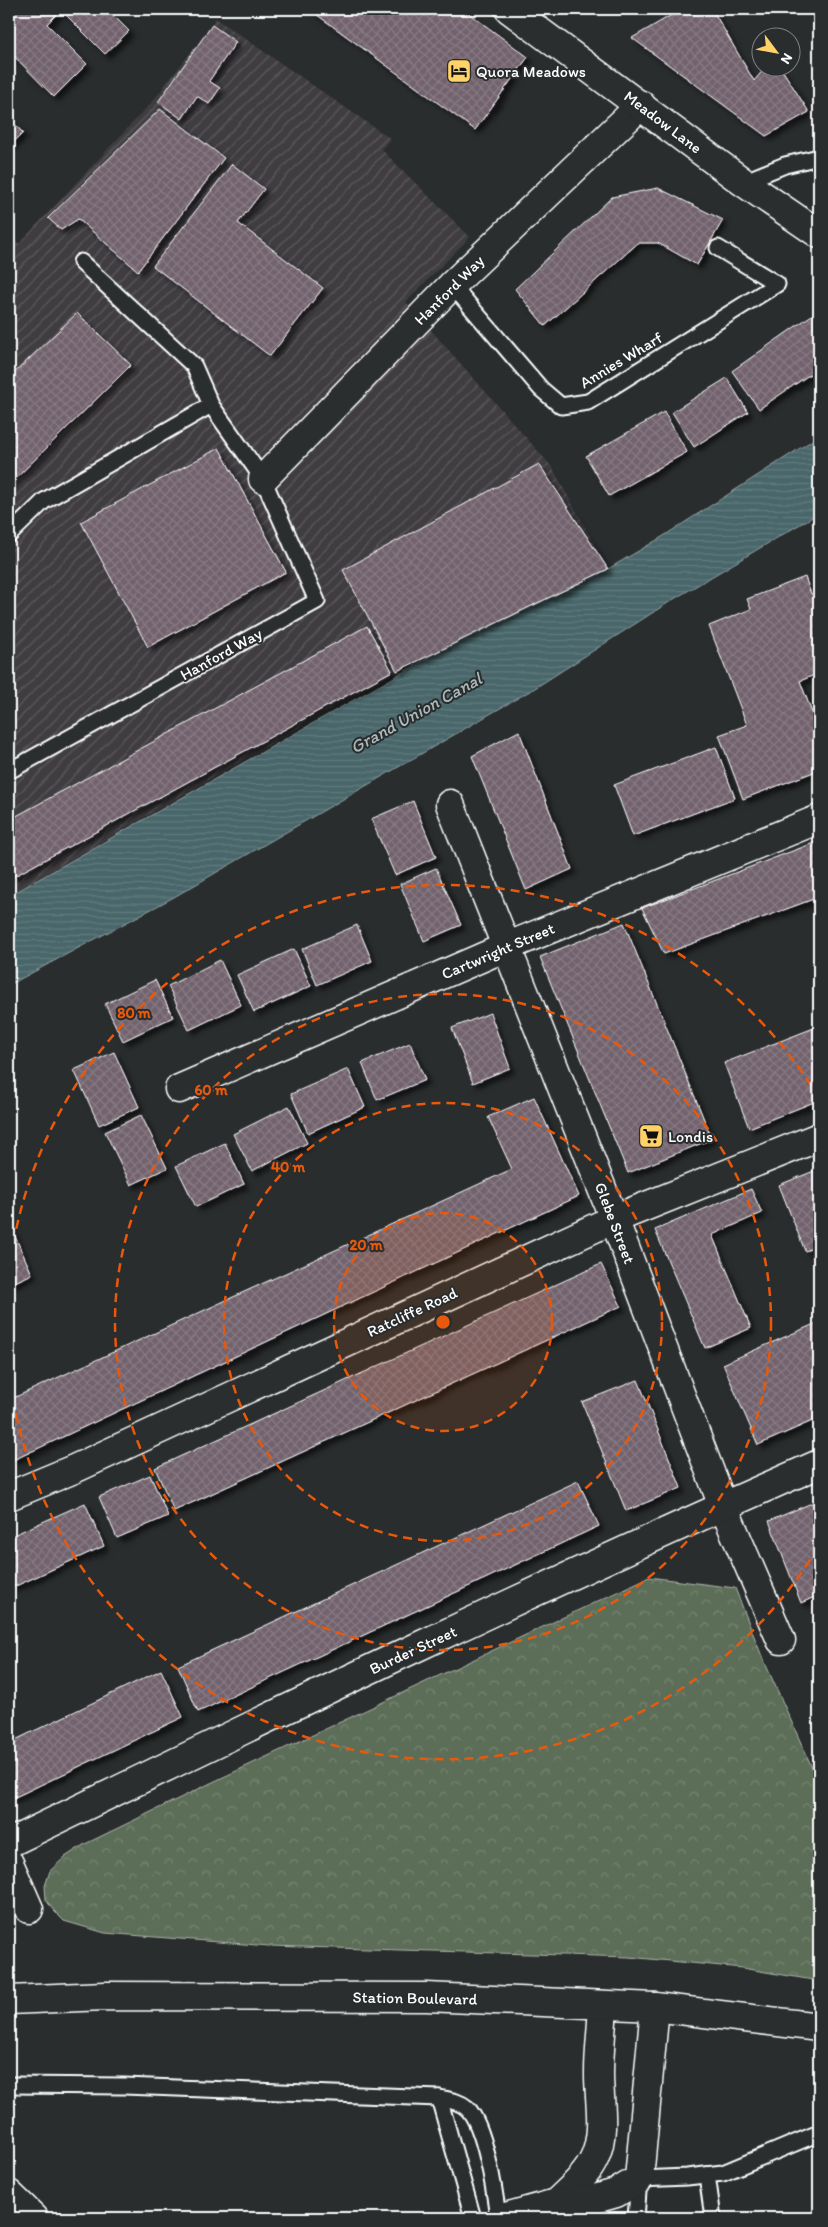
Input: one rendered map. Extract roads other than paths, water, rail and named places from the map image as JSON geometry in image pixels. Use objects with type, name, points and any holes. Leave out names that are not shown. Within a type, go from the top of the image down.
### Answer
[{"type":"street","name":"Meadow Lane","points":[[509,9],[743,182],[819,234]]},
{"type":"street","name":"Hanford Way","points":[[263,480],[452,286],[641,105]]},
{"type":"street","name":"Glebe Street","points":[[450,804],[614,1219],[723,1506],[781,1640]]},
{"type":"street","name":"Cartwright Street","points":[[179,1089],[506,947],[819,819]]},
{"type":"street","name":"Ratcliffe Road","points":[[9,1496],[92,1460],[614,1219],[819,1137]]},
{"type":"street","name":"Burder Street","points":[[9,1842],[199,1750],[723,1506],[819,1464]]},
{"type":"street","points":[[9,1862],[29,1909]]},
{"type":"street","name":"Station Boulevard","points":[[9,2000],[105,1996],[426,1997],[655,2007],[819,2027]]},
{"type":"street","points":[[556,2204],[586,2172],[599,2142],[602,2126],[599,2074],[603,2005]]},
{"type":"street","points":[[500,2218],[556,2204],[595,2199],[616,2193],[638,2179],[655,2007]]},
{"type":"street","points":[[9,2194],[34,2218]]},
{"type":"lane","points":[[743,182],[785,165],[819,157]]},
{"type":"lane","name":"Annies Wharf","points":[[452,286],[541,389],[561,406],[588,402],[776,284],[718,248]]},
{"type":"lane","name":"Hanford Way","points":[[9,771],[317,601],[263,480],[211,405],[194,366],[81,262]]},
{"type":"lane","points":[[9,535],[44,501],[211,405]]},
{"type":"lane","points":[[9,2085],[124,2086],[439,2098],[456,2101],[467,2108],[475,2120],[492,2176],[500,2218]]},
{"type":"lane","points":[[439,2098],[473,2218]]},
{"type":"lane","points":[[636,2218],[638,2179],[723,2173],[819,2133]]},
{"type":"lane","points":[[707,2175],[713,2218]]},
{"type":"water","name":"Grand Union Canal","points":[[819,436],[819,513],[674,599],[535,688],[174,897],[9,985],[9,896],[435,654],[608,569],[662,537]]},
{"type":"place","name":"Quora Meadows","points":[[459,71]]},
{"type":"place","name":"Londis","points":[[651,1136]]}]
